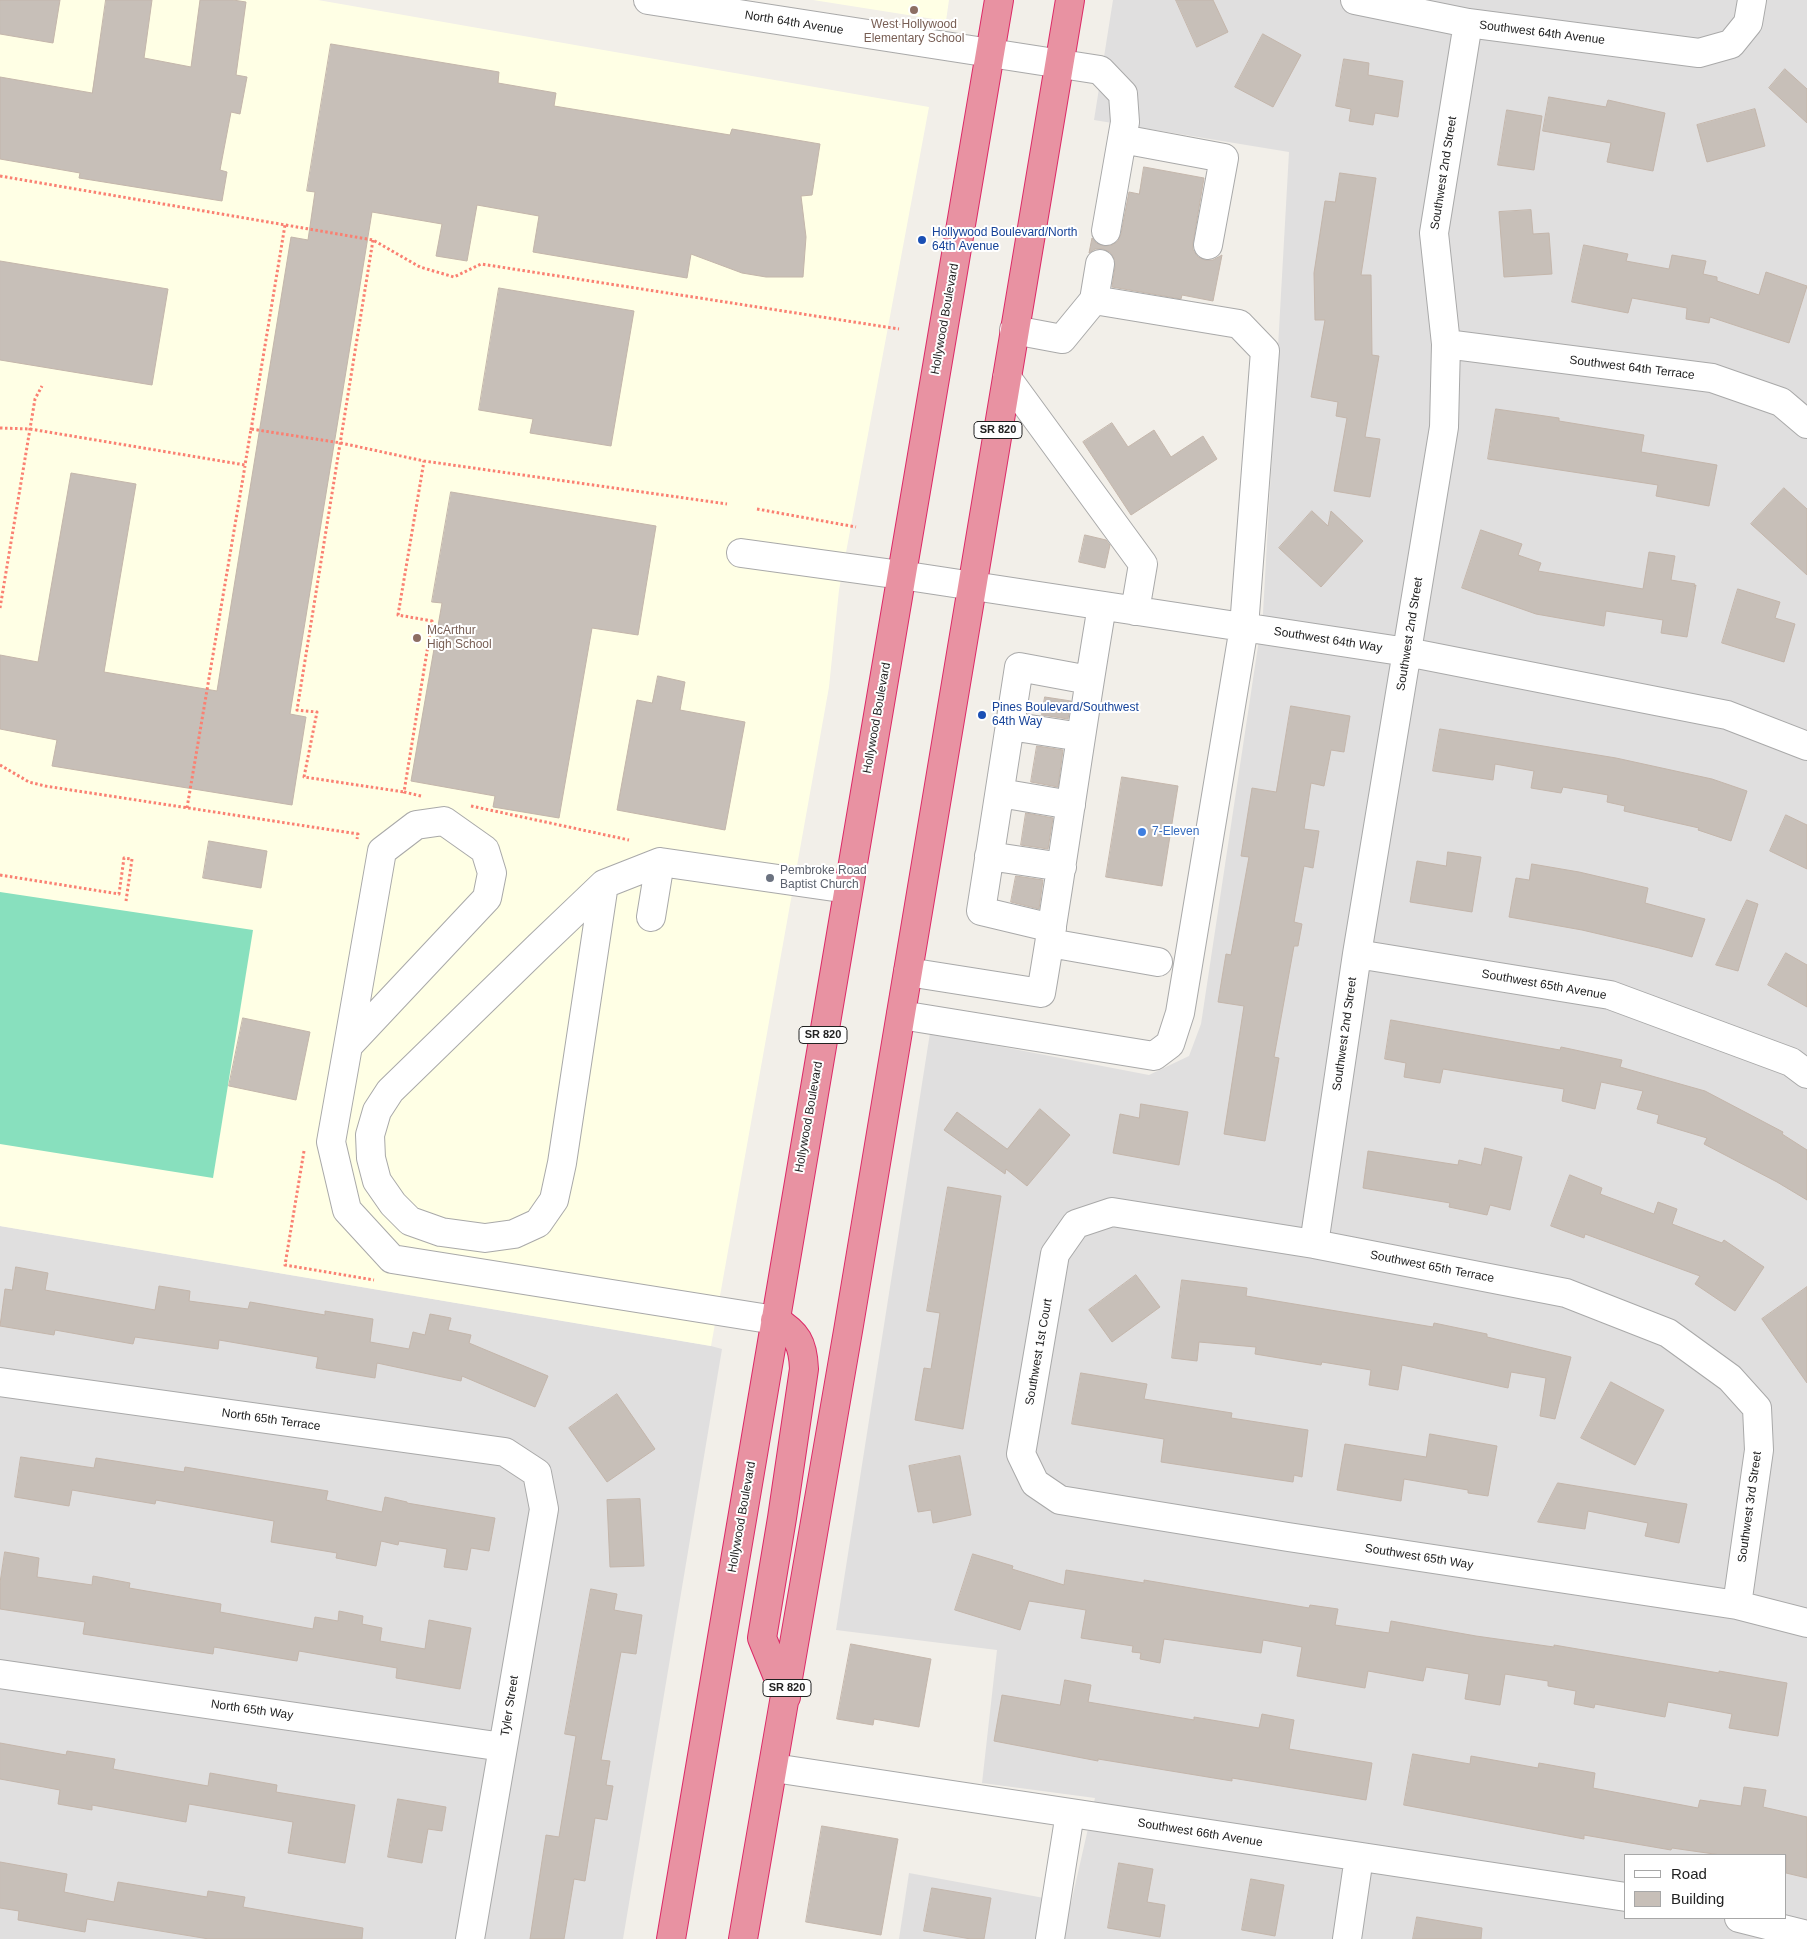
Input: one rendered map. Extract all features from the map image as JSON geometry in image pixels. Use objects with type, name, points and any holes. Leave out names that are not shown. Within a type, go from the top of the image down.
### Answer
[{"type":"highway","name":"Hollywood Boulevard","points":[[670,1939],[1000,0]]},
{"type":"highway","name":"SR 820","points":[[743,1939],[786,1697],[1070,0]]},
{"type":"highway","points":[[774,1320],[789,1329],[804,1350],[804,1369],[762,1638],[786,1697]]},
{"type":"street","name":"North 64th Avenue","points":[[648,0],[1100,70],[1123,94],[1125,122],[1106,231]]},
{"type":"street","name":"Southwest 64th Avenue","points":[[1355,0],[1468,23],[1699,53],[1731,44],[1748,23],[1752,0]]},
{"type":"street","name":"Southwest 2nd Street","points":[[1314,1244],[1357,954],[1444,427],[1446,344],[1434,233],[1468,23]]},
{"type":"street","points":[[1122,140],[1224,158],[1208,245]]},
{"type":"street","points":[[1014,330],[1062,339],[1094,300],[1100,264]]},
{"type":"street","points":[[901,1015],[1154,1056],[1170,1044],[1180,1013],[1244,627],[1265,351],[1239,324],[1094,300]]},
{"type":"street","name":"Southwest 64th Terrace","points":[[1446,344],[1712,378],[1781,402],[1807,424]]},
{"type":"street","points":[[1007,378],[1144,564],[1135,611]]},
{"type":"street","name":"Southwest 64th Way","points":[[741,553],[902,575],[1407,652],[1727,715],[1807,746]]},
{"type":"street","points":[[908,972],[1041,993],[1102,606]]},
{"type":"street","points":[[1089,680],[1019,667],[982,911],[1051,936],[1158,962]]},
{"type":"street","points":[[1010,726],[1081,736]]},
{"type":"street","points":[[1000,793],[1071,805]]},
{"type":"street","points":[[348,1046],[487,898],[492,873],[485,850],[444,821],[416,825],[382,851],[331,1142],[347,1210],[392,1259],[774,1320]]},
{"type":"street","points":[[990,856],[1062,867]]},
{"type":"street","points":[[604,884],[562,1163],[554,1200],[538,1223],[514,1234],[485,1238],[441,1232],[410,1221],[393,1204],[377,1181],[371,1158],[370,1135],[377,1111],[397,1084],[604,884],[660,862],[848,889]]},
{"type":"street","points":[[651,917],[660,862]]},
{"type":"street","name":"Southwest 65th Avenue","points":[[1357,954],[1610,995],[1791,1062],[1807,1074]]},
{"type":"street","name":"Southwest 65th Terrace","points":[[1076,1224],[1112,1212],[1314,1244],[1566,1293],[1668,1333],[1730,1378],[1757,1408]]},
{"type":"street","name":"Southwest 1st Court","points":[[1035,1483],[1021,1454],[1055,1254],[1076,1224]]},
{"type":"street","name":"North 65th Terrace","points":[[0,1382],[505,1452],[537,1473]]},
{"type":"street","name":"Southwest 3rd Street","points":[[1737,1605],[1759,1450],[1757,1408]]},
{"type":"street","name":"Tyler Street","points":[[470,1939],[544,1508],[537,1473]]},
{"type":"street","name":"Southwest 65th Way","points":[[1035,1483],[1060,1500],[1288,1537],[1737,1605],[1807,1623]]},
{"type":"street","name":"North 65th Way","points":[[0,1674],[503,1747]]},
{"type":"street","name":"Southwest 66th Avenue","points":[[774,1768],[1624,1898]]},
{"type":"street","points":[[1050,1939],[1070,1812]]},
{"type":"street","points":[[1347,1939],[1359,1857]]},
{"type":"street","points":[[1743,1919],[1807,1935]]},
{"type":"path","points":[[0,176],[373,240],[420,267],[454,276],[481,264],[899,329]]},
{"type":"path","points":[[187,808],[285,225]]},
{"type":"path","points":[[373,240],[297,710],[317,712],[304,777],[424,796]]},
{"type":"path","points":[[0,608],[35,399],[42,386]]},
{"type":"path","points":[[0,428],[30,429],[245,465]]},
{"type":"path","points":[[245,465],[251,429],[341,443],[424,461],[727,504]]},
{"type":"path","points":[[404,792],[432,621],[398,615],[424,461]]},
{"type":"path","points":[[757,509],[856,527]]},
{"type":"path","points":[[463,805],[629,840]]},
{"type":"path","points":[[0,875],[119,894],[124,858],[132,859],[126,901]]},
{"type":"shaded area","name":"McArthur High School","points":[[0,0],[318,0],[929,107],[839,590],[829,687],[711,1346],[0,1226]]},
{"type":"shaded area","name":"West Hollywood Elementary School","points":[[813,0],[949,0],[946,21]]},
{"type":"shaded area","points":[[1113,0],[1807,0],[1807,1939],[899,1939],[909,1873],[1071,1903],[1095,1798],[982,1783],[997,1650],[836,1630],[930,1033],[1149,1075],[1189,1056],[1201,1024],[1263,613],[1289,152],[1094,120]]},
{"type":"shaded area","points":[[0,1226],[722,1349],[623,1939],[0,1939]]},
{"type":"green space","points":[[0,892],[253,930],[213,1178],[0,1144]]},
{"type":"building","points":[[0,0],[60,0],[53,43],[0,34]]},
{"type":"building","points":[[106,0],[152,0],[144,58],[191,67],[200,0],[246,2],[236,75],[247,77],[240,114],[231,112],[220,170],[227,172],[222,201],[79,178],[80,173],[0,159],[0,77],[92,93]]},
{"type":"building","points":[[1176,0],[1213,0],[1228,32],[1197,47]]},
{"type":"building","points":[[1263,34],[1301,55],[1273,107],[1235,87]]},
{"type":"building","points":[[331,44],[499,72],[498,83],[556,93],[554,106],[730,135],[732,129],[820,144],[812,195],[801,196],[806,237],[803,277],[766,277],[742,273],[691,254],[687,278],[533,252],[539,216],[477,205],[467,261],[436,256],[442,224],[372,212],[290,714],[306,717],[292,805],[52,766],[57,740],[0,729],[0,655],[38,662],[71,473],[136,484],[104,672],[217,691],[291,237],[308,240],[315,192],[307,191]]},
{"type":"building","points":[[1344,59],[1369,63],[1368,75],[1403,81],[1398,117],[1375,113],[1373,125],[1349,121],[1351,109],[1336,106]]},
{"type":"building","points":[[1785,69],[1807,89],[1807,123],[1769,88]]},
{"type":"building","points":[[1549,97],[1606,107],[1608,100],[1665,113],[1653,171],[1607,162],[1611,143],[1543,131]]},
{"type":"building","points":[[1755,109],[1765,146],[1707,162],[1697,125]]},
{"type":"building","points":[[1507,110],[1542,116],[1534,170],[1498,165]]},
{"type":"building","points":[[1144,167],[1204,178],[1193,250],[1198,257],[1205,260],[1213,260],[1222,255],[1213,301],[1182,295],[1181,299],[1112,287],[1115,267],[1114,258],[1110,252],[1103,249],[1095,249],[1089,253],[1092,238],[1096,243],[1104,246],[1112,245],[1118,241],[1129,192],[1139,194]]},
{"type":"building","points":[[1340,173],[1376,178],[1361,275],[1371,275],[1372,355],[1379,356],[1365,437],[1380,439],[1370,497],[1334,491],[1347,418],[1336,416],[1338,402],[1311,397],[1325,320],[1315,320],[1314,273],[1325,201],[1335,202]]},
{"type":"building","points":[[1531,210],[1533,234],[1549,233],[1552,274],[1504,277],[1499,212]]},
{"type":"building","points":[[1584,245],[1628,254],[1626,261],[1669,269],[1672,255],[1706,261],[1703,274],[1717,277],[1717,281],[1759,295],[1766,272],[1807,286],[1789,343],[1710,317],[1709,323],[1686,319],[1687,308],[1632,298],[1628,313],[1572,302]]},
{"type":"building","points":[[0,261],[168,289],[152,385],[0,360]]},
{"type":"building","points":[[499,288],[634,311],[611,446],[530,433],[533,419],[479,410]]},
{"type":"building","points":[[1496,409],[1559,418],[1559,421],[1644,435],[1641,452],[1717,465],[1709,506],[1656,496],[1658,485],[1488,459]]},
{"type":"building","points":[[1112,423],[1128,447],[1154,430],[1171,457],[1203,436],[1217,459],[1131,515],[1083,442]]},
{"type":"building","points":[[1784,488],[1807,509],[1807,575],[1751,524]]},
{"type":"building","points":[[451,492],[656,526],[638,635],[592,628],[559,818],[493,807],[495,796],[411,781],[442,603],[432,602]]},
{"type":"building","points":[[1312,511],[1328,526],[1331,511],[1363,541],[1321,587],[1279,548]]},
{"type":"building","points":[[1481,530],[1522,544],[1518,555],[1541,563],[1538,571],[1643,589],[1649,552],[1675,556],[1671,580],[1695,584],[1694,587],[1696,585],[1687,637],[1661,633],[1663,620],[1606,611],[1604,626],[1536,614],[1462,588]]},
{"type":"building","points":[[1085,535],[1106,540],[1110,545],[1105,568],[1079,562]]},
{"type":"building","points":[[1738,589],[1780,602],[1775,618],[1795,624],[1784,662],[1722,643]]},
{"type":"building","points":[[658,676],[685,682],[680,710],[745,722],[725,830],[617,810],[637,700],[652,703]]},
{"type":"building","points":[[1045,697],[1071,701],[1068,719],[1042,715]]},
{"type":"building","points":[[1291,706],[1350,716],[1344,752],[1331,750],[1324,786],[1311,783],[1304,829],[1319,831],[1313,868],[1304,866],[1294,922],[1302,924],[1298,946],[1294,946],[1274,1057],[1279,1058],[1265,1141],[1224,1134],[1244,1006],[1218,1002],[1226,954],[1231,955],[1249,857],[1241,856],[1252,788],[1276,792]]},
{"type":"building","points":[[1440,729],[1616,758],[1712,779],[1747,791],[1731,841],[1698,830],[1699,828],[1624,811],[1625,806],[1607,802],[1608,795],[1563,787],[1561,793],[1531,788],[1534,771],[1495,764],[1493,780],[1433,771]]},
{"type":"building","points":[[1037,746],[1063,750],[1058,787],[1031,782]]},
{"type":"building","name":"7-Eleven","points":[[1122,777],[1178,786],[1162,886],[1106,877]]},
{"type":"building","points":[[1026,813],[1053,818],[1048,849],[1021,845]]},
{"type":"building","points":[[1786,815],[1807,825],[1807,869],[1770,851]]},
{"type":"building","points":[[209,841],[267,851],[261,888],[203,878]]},
{"type":"building","points":[[1448,852],[1481,857],[1472,912],[1410,902],[1417,861],[1446,866]]},
{"type":"building","points":[[1532,864],[1579,872],[1648,888],[1645,903],[1705,919],[1692,957],[1582,930],[1509,917],[1516,878],[1529,880]]},
{"type":"building","points":[[1016,876],[1043,880],[1039,909],[1011,902]]},
{"type":"building","points":[[1747,900],[1758,904],[1738,971],[1716,965]]},
{"type":"building","points":[[1786,953],[1807,965],[1807,1007],[1768,985]]},
{"type":"building","points":[[243,1018],[310,1032],[296,1100],[229,1086]]},
{"type":"building","points":[[1391,1020],[1560,1050],[1561,1047],[1622,1060],[1620,1067],[1705,1091],[1783,1132],[1782,1134],[1807,1150],[1807,1200],[1704,1144],[1707,1138],[1657,1123],[1659,1115],[1637,1109],[1643,1091],[1601,1082],[1595,1109],[1562,1101],[1564,1089],[1443,1069],[1440,1083],[1404,1077],[1406,1063],[1385,1059]]},
{"type":"building","points":[[1141,1104],[1188,1112],[1179,1165],[1113,1153],[1120,1114],[1139,1118]]},
{"type":"building","points":[[1040,1109],[1070,1135],[1027,1186],[1006,1169],[1005,1174],[944,1130],[957,1112],[1007,1149]]},
{"type":"building","points":[[1485,1148],[1522,1157],[1510,1210],[1490,1205],[1487,1215],[1449,1207],[1450,1203],[1363,1188],[1368,1151],[1458,1165],[1459,1160],[1481,1165]]},
{"type":"building","points":[[1570,1175],[1602,1188],[1600,1194],[1654,1214],[1658,1202],[1677,1209],[1672,1224],[1722,1243],[1724,1240],[1764,1267],[1735,1311],[1695,1284],[1700,1276],[1585,1234],[1584,1238],[1551,1226]]},
{"type":"building","points":[[948,1187],[1001,1196],[963,1429],[915,1420],[924,1368],[931,1369],[940,1313],[927,1311]]},
{"type":"building","points":[[16,1267],[48,1273],[45,1290],[155,1310],[159,1286],[190,1291],[189,1301],[248,1309],[250,1302],[325,1315],[325,1311],[373,1319],[370,1342],[409,1349],[413,1332],[425,1335],[430,1314],[451,1318],[448,1330],[471,1335],[469,1343],[548,1376],[535,1407],[462,1376],[461,1381],[377,1363],[375,1378],[316,1368],[318,1357],[219,1340],[218,1349],[135,1337],[133,1344],[55,1330],[54,1335],[0,1326],[5,1289],[12,1290]]},
{"type":"building","points":[[1136,1275],[1160,1307],[1112,1342],[1089,1310]]},
{"type":"building","points":[[1182,1280],[1247,1288],[1246,1296],[1433,1327],[1434,1323],[1487,1334],[1487,1337],[1571,1357],[1555,1419],[1540,1416],[1546,1378],[1511,1372],[1508,1388],[1402,1365],[1398,1390],[1369,1385],[1371,1370],[1322,1362],[1321,1365],[1255,1354],[1256,1347],[1199,1342],[1197,1361],[1172,1358]]},
{"type":"building","points":[[1807,1287],[1807,1383],[1762,1319]]},
{"type":"building","points":[[1081,1373],[1147,1384],[1144,1399],[1232,1413],[1231,1418],[1308,1430],[1302,1477],[1294,1475],[1293,1482],[1161,1462],[1164,1439],[1072,1424]]},
{"type":"building","points":[[1611,1382],[1664,1410],[1635,1465],[1581,1438]]},
{"type":"building","points":[[617,1394],[655,1449],[607,1482],[569,1428]]},
{"type":"building","points":[[1430,1434],[1497,1446],[1488,1496],[1468,1493],[1468,1490],[1404,1479],[1401,1501],[1337,1490],[1345,1444],[1426,1457]]},
{"type":"building","points":[[960,1456],[971,1515],[933,1523],[931,1510],[918,1512],[909,1466]]},
{"type":"building","points":[[21,1457],[94,1468],[96,1458],[184,1472],[185,1467],[328,1491],[326,1500],[382,1512],[385,1497],[407,1503],[495,1518],[489,1551],[471,1548],[467,1570],[444,1567],[447,1549],[399,1541],[398,1545],[381,1541],[376,1566],[336,1558],[337,1553],[271,1542],[274,1521],[156,1500],[155,1504],[72,1490],[69,1506],[15,1497]]},
{"type":"building","points":[[1558,1483],[1687,1504],[1679,1543],[1645,1536],[1648,1523],[1588,1511],[1585,1529],[1538,1522]]},
{"type":"building","points":[[640,1499],[644,1566],[610,1567],[607,1500]]},
{"type":"building","points":[[5,1552],[39,1558],[37,1577],[92,1585],[93,1576],[130,1583],[129,1588],[221,1604],[220,1612],[313,1629],[315,1617],[338,1621],[339,1611],[363,1616],[362,1624],[382,1628],[380,1641],[425,1649],[429,1620],[471,1628],[460,1689],[396,1678],[397,1668],[299,1651],[297,1661],[214,1647],[213,1654],[83,1634],[85,1622],[0,1609],[0,1583]]},
{"type":"building","points":[[973,1554],[1013,1566],[1012,1569],[1064,1585],[1066,1570],[1144,1583],[1144,1580],[1309,1608],[1310,1605],[1338,1609],[1335,1625],[1389,1633],[1391,1621],[1476,1636],[1554,1647],[1554,1645],[1787,1683],[1778,1736],[1729,1728],[1732,1714],[1668,1702],[1665,1717],[1595,1704],[1594,1708],[1574,1704],[1576,1691],[1548,1686],[1548,1681],[1505,1674],[1500,1705],[1465,1699],[1469,1674],[1426,1667],[1423,1681],[1368,1671],[1365,1688],[1297,1676],[1302,1647],[1263,1640],[1261,1653],[1164,1639],[1160,1663],[1140,1659],[1141,1653],[1132,1652],[1133,1646],[1081,1638],[1086,1610],[1029,1601],[1020,1630],[955,1610]]},
{"type":"building","points":[[591,1589],[617,1594],[614,1610],[642,1615],[636,1654],[621,1652],[601,1760],[610,1761],[606,1785],[613,1786],[607,1820],[595,1818],[585,1881],[574,1879],[564,1939],[530,1939],[546,1835],[559,1837],[576,1736],[565,1734]]},
{"type":"building","points":[[851,1644],[931,1659],[919,1727],[874,1719],[873,1725],[837,1719]]},
{"type":"building","points":[[1065,1680],[1091,1685],[1088,1702],[1194,1720],[1194,1717],[1259,1728],[1262,1714],[1294,1720],[1289,1749],[1372,1763],[1366,1800],[1232,1778],[1232,1781],[1098,1759],[1098,1761],[994,1741],[1002,1695],[1060,1705]]},
{"type":"building","points":[[0,1743],[66,1755],[67,1751],[115,1759],[113,1769],[208,1786],[210,1773],[277,1785],[276,1792],[355,1805],[345,1863],[288,1853],[293,1822],[189,1804],[186,1822],[92,1805],[92,1810],[58,1804],[60,1790],[0,1779]]},
{"type":"building","points":[[1413,1754],[1470,1764],[1471,1756],[1538,1768],[1539,1763],[1595,1773],[1593,1788],[1698,1808],[1700,1800],[1741,1806],[1744,1787],[1766,1790],[1763,1807],[1807,1817],[1807,1878],[1787,1873],[1787,1854],[1714,1854],[1672,1848],[1671,1850],[1584,1835],[1584,1839],[1404,1805]]},
{"type":"building","points":[[398,1799],[446,1807],[442,1831],[428,1829],[422,1863],[388,1857]]},
{"type":"building","points":[[822,1826],[898,1839],[881,1935],[806,1922]]},
{"type":"building","points":[[0,1862],[67,1874],[64,1892],[114,1902],[118,1882],[207,1897],[208,1891],[245,1897],[243,1907],[363,1928],[362,1939],[209,1939],[87,1919],[85,1932],[18,1920],[19,1911],[0,1908]]},
{"type":"building","points":[[1119,1863],[1153,1869],[1147,1902],[1165,1905],[1160,1937],[1108,1928]]},
{"type":"building","points":[[1251,1879],[1284,1885],[1275,1936],[1242,1930]]},
{"type":"building","points":[[932,1888],[991,1898],[984,1939],[971,1939],[924,1931]]},
{"type":"building","points":[[1417,1917],[1482,1928],[1481,1939],[1413,1939]]},
{"type":"place","name":"West Hollywood Elementary School","points":[[914,10]]},
{"type":"place","name":"Hollywood Boulevard/North 64th Avenue","points":[[922,240]]},
{"type":"place","name":"McArthur High School","points":[[417,638]]},
{"type":"place","name":"Pines Boulevard/Southwest 64th Way","points":[[982,715]]},
{"type":"place","name":"7-Eleven","points":[[1142,832]]},
{"type":"place","name":"Pembroke Road Baptist Church","points":[[770,878]]}]
